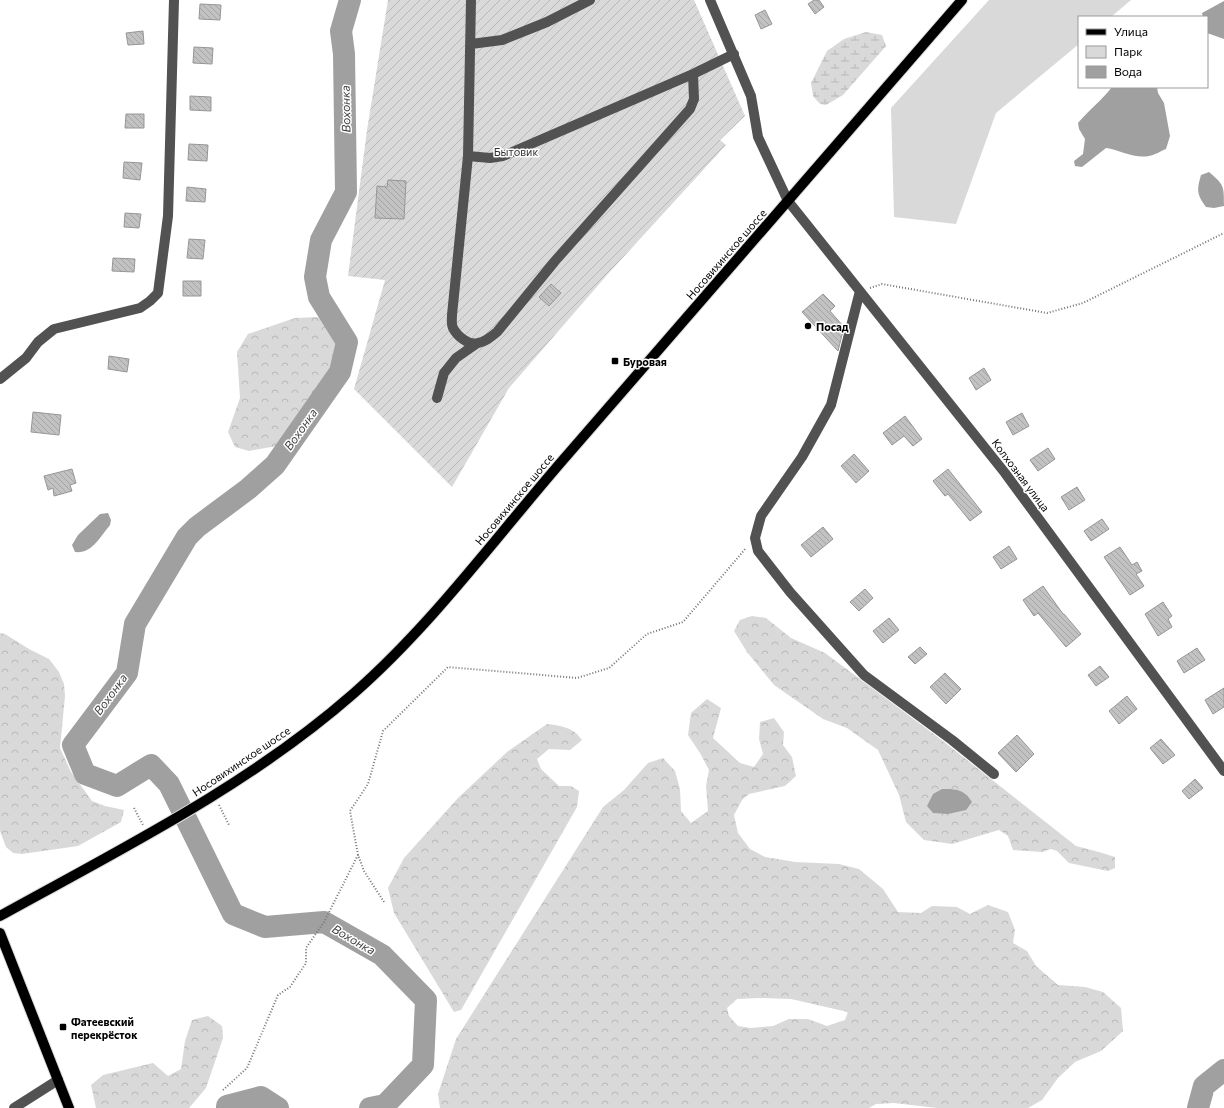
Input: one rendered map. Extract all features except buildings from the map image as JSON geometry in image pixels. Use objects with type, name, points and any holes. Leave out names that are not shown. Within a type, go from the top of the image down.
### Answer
[{"type":"main road","name":"Носовихинское шоссе","points":[[0,916],[148,834],[214,795],[278,753],[353,694],[418,631],[561,462],[962,0]]},
{"type":"main road","points":[[0,933],[69,1108]]},
{"type":"street","points":[[0,378],[26,358],[38,342],[54,329],[140,308],[158,293],[168,216],[174,0]]},
{"type":"street","points":[[471,0],[468,156],[452,308],[452,326],[458,335],[468,342],[476,344]]},
{"type":"street","points":[[471,44],[502,40],[547,22],[590,0]]},
{"type":"street","name":"Колхозная улица","points":[[710,0],[751,96],[758,137],[788,201],[1005,473],[1224,771]]},
{"type":"street","points":[[468,156],[490,158],[503,156],[693,74],[734,54]]},
{"type":"street","points":[[437,398],[444,373],[456,358],[476,344],[486,341],[497,332],[555,261],[690,109],[694,99],[693,74]]},
{"type":"street","points":[[860,291],[831,405],[802,457],[761,516],[755,538],[758,551],[790,592],[864,675],[952,740],[994,774]]},
{"type":"street","points":[[14,1108],[58,1080]]},
{"type":"path","points":[[860,291],[882,284],[1047,313],[1083,303],[1224,233]]},
{"type":"path","points":[[384,902],[364,871],[358,855],[350,810],[368,784],[383,731],[448,667],[576,678],[609,668],[647,634],[683,622],[755,538]]},
{"type":"path","points":[[214,795],[228,825]]},
{"type":"path","points":[[134,808],[148,834]]},
{"type":"path","points":[[223,1090],[247,1068],[278,995],[290,987],[306,963],[306,948],[324,922],[358,855]]},
{"type":"green space","name":"Бытовик","points":[[388,0],[694,0],[745,116],[720,140],[726,145],[607,275],[509,388],[452,487],[354,389],[385,280],[348,276],[367,130]]},
{"type":"green space","points":[[989,0],[1131,0],[1112,16],[1078,16],[1078,45],[996,113],[956,224],[894,217],[891,108]]},
{"type":"green space","points":[[866,32],[882,35],[886,46],[843,95],[826,105],[820,104],[813,96],[811,83],[827,51],[844,39]]},
{"type":"green space","points":[[318,317],[329,328],[338,346],[329,372],[277,446],[249,451],[235,447],[228,432],[240,398],[237,352],[248,334],[295,318]]},
{"type":"green space","points":[[752,616],[766,618],[791,638],[825,653],[939,738],[1076,846],[1115,857],[1115,868],[1108,871],[1069,863],[1057,851],[1051,849],[1042,852],[1013,850],[1008,836],[999,830],[952,844],[924,840],[906,822],[899,795],[878,750],[847,728],[823,719],[774,685],[747,652],[734,631],[740,620]]},
{"type":"green space","points":[[0,633],[5,634],[49,659],[59,672],[64,684],[65,696],[60,748],[71,772],[92,801],[105,806],[124,810],[121,822],[78,846],[22,854],[13,853],[6,847],[0,831]]},
{"type":"green space","points":[[707,699],[721,708],[713,738],[740,763],[754,767],[763,754],[759,739],[760,722],[774,718],[784,732],[783,745],[792,757],[796,776],[785,786],[749,794],[742,800],[734,815],[738,833],[750,849],[765,857],[795,862],[839,864],[859,869],[883,889],[898,912],[921,913],[932,906],[957,907],[970,914],[988,905],[1008,912],[1015,930],[1013,943],[1027,951],[1036,966],[1058,985],[1085,987],[1103,992],[1121,1008],[1123,1031],[1101,1051],[1075,1062],[1058,1078],[1042,1100],[1028,1108],[937,1108],[894,1103],[876,1104],[869,1108],[440,1108],[438,1094],[456,1039],[603,807],[624,790],[648,763],[663,758],[675,771],[680,789],[681,811],[691,823],[708,811],[706,786],[709,770],[688,735],[691,713]],"holes":[[[737,999],[791,999],[848,1012],[845,1020],[827,1026],[808,1019],[789,1019],[773,1026],[751,1028],[738,1026],[729,1016],[727,1008]]]},
{"type":"green space","points":[[547,724],[571,730],[575,732],[582,740],[570,750],[549,749],[537,759],[541,769],[559,786],[571,786],[579,791],[577,807],[461,1010],[454,1012],[394,913],[388,888],[404,858],[458,798],[507,752]]},
{"type":"green space","points":[[208,1016],[222,1026],[223,1038],[206,1088],[189,1108],[96,1108],[91,1085],[103,1075],[153,1063],[168,1076],[181,1069],[185,1041],[192,1020]]},
{"type":"water","points":[[1224,1],[1224,39],[1208,33],[1208,16],[1203,16],[1202,13]]},
{"type":"water","points":[[1111,88],[1157,88],[1158,93],[1164,103],[1170,136],[1166,149],[1153,155],[1143,157],[1106,148],[1082,167],[1075,166],[1074,161],[1083,154],[1085,139],[1079,129],[1078,123]]},
{"type":"water","points":[[1209,172],[1222,186],[1224,206],[1214,208],[1206,207],[1200,198],[1198,188],[1201,175]]},
{"type":"water","points":[[108,513],[111,520],[110,525],[95,544],[91,548],[81,552],[75,552],[72,545],[78,535],[100,514]]},
{"type":"water","points":[[942,789],[951,789],[963,792],[972,802],[966,810],[948,814],[933,813],[927,806],[933,794]]},
{"type":"waterway","name":"Вохонка","points":[[350,0],[341,31],[344,54],[346,192],[321,240],[315,277],[319,297],[347,342],[340,372],[275,465],[248,489],[197,527],[187,537],[135,624],[127,673],[73,745],[85,774],[117,786],[151,765],[169,784],[233,914],[265,927],[324,922],[382,955],[426,1000],[423,1065],[385,1105],[370,1108]]},
{"type":"waterway","name":"Вохонка","points":[[1198,1108],[1204,1086],[1224,1070]]},
{"type":"waterway","name":"Вохонка","points":[[227,1108],[227,1106],[261,1097],[278,1108]]},
{"type":"place","name":"Посад","points":[[808,326]]},
{"type":"place","name":"Буровая","points":[[615,361]]},
{"type":"place","name":"Фатеевский перекрёсток","points":[[63,1027]]}]
